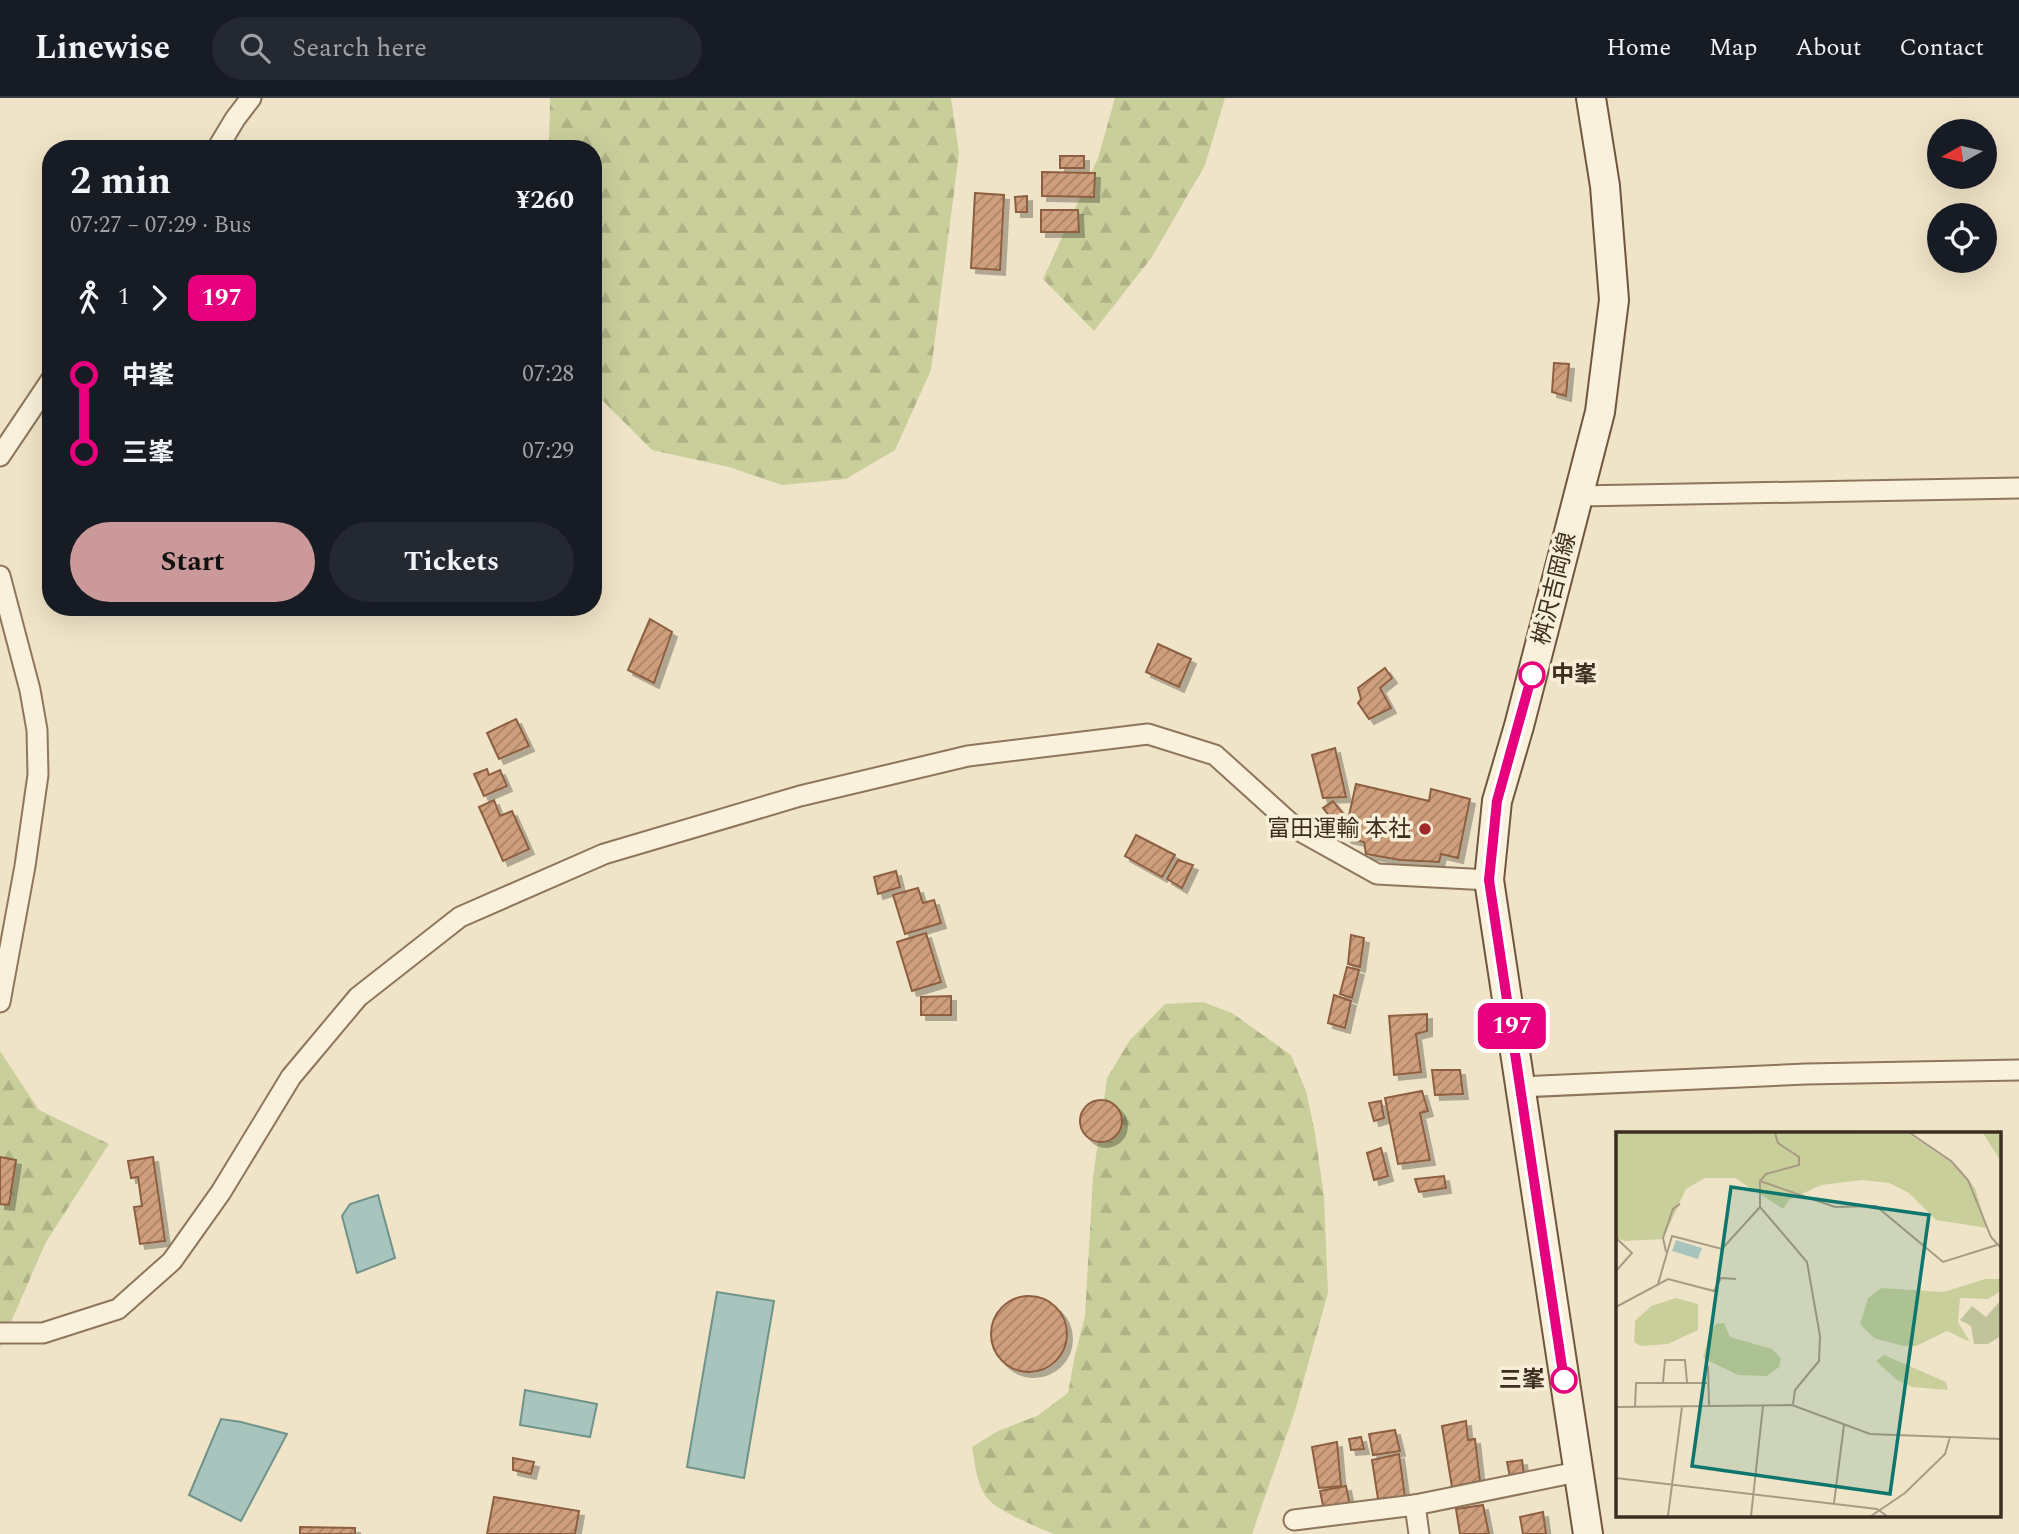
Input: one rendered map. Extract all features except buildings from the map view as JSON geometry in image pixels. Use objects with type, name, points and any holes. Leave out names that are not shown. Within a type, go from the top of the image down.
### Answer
[{"type":"main road","name":"桝沢吉岡線","points":[[1588,1534],[1489,880],[1497,801],[1600,412],[1614,300],[1605,186],[1591,98]]},
{"type":"street","points":[[222,140],[251,98]]},
{"type":"street","points":[[0,456],[42,393]]},
{"type":"street","points":[[1578,496],[2019,488]]},
{"type":"street","points":[[0,576],[30,690],[37,730],[38,775],[25,866],[0,1002]]},
{"type":"street","points":[[0,1333],[43,1333],[118,1309],[172,1261],[221,1192],[291,1077],[358,996],[460,917],[604,854],[800,796],[968,756],[1148,733],[1215,755],[1298,830],[1377,874],[1489,880]]},
{"type":"street","points":[[1521,1087],[1806,1074],[2019,1070]]},
{"type":"street","points":[[1294,1520],[1415,1505],[1577,1472]]},
{"type":"street","points":[[1415,1505],[1419,1534]]},
{"type":"green space","points":[[550,98],[951,98],[959,153],[931,370],[895,450],[846,479],[782,485],[729,467],[652,450],[602,400],[602,140],[549,140]]},
{"type":"green space","points":[[1115,98],[1225,98],[1205,165],[1152,257],[1094,331],[1043,279],[1098,158]]},
{"type":"green space","points":[[1203,1002],[1232,1013],[1291,1055],[1306,1091],[1324,1197],[1328,1293],[1295,1411],[1252,1534],[1054,1534],[1029,1524],[989,1500],[979,1482],[972,1447],[998,1431],[1037,1416],[1068,1393],[1085,1316],[1093,1177],[1107,1078],[1130,1040],[1165,1004]]},
{"type":"green space","points":[[0,1051],[39,1110],[109,1144],[46,1242],[0,1347]]},
{"type":"water","points":[[378,1195],[395,1258],[357,1273],[342,1216],[350,1204]]},
{"type":"water","points":[[717,1292],[774,1301],[744,1478],[687,1467]]},
{"type":"water","points":[[525,1390],[597,1404],[590,1437],[520,1425]]},
{"type":"water","points":[[221,1419],[287,1434],[241,1521],[189,1495]]},
{"type":"bus line","name":"197","points":[[1532,675],[1497,801],[1489,880],[1564,1380]]},
{"type":"place","name":"中峯","points":[[1532,675]]},
{"type":"place","name":"富田運輸 本社","points":[[1425,829]]},
{"type":"place","name":"三峯","points":[[1564,1380]]}]
